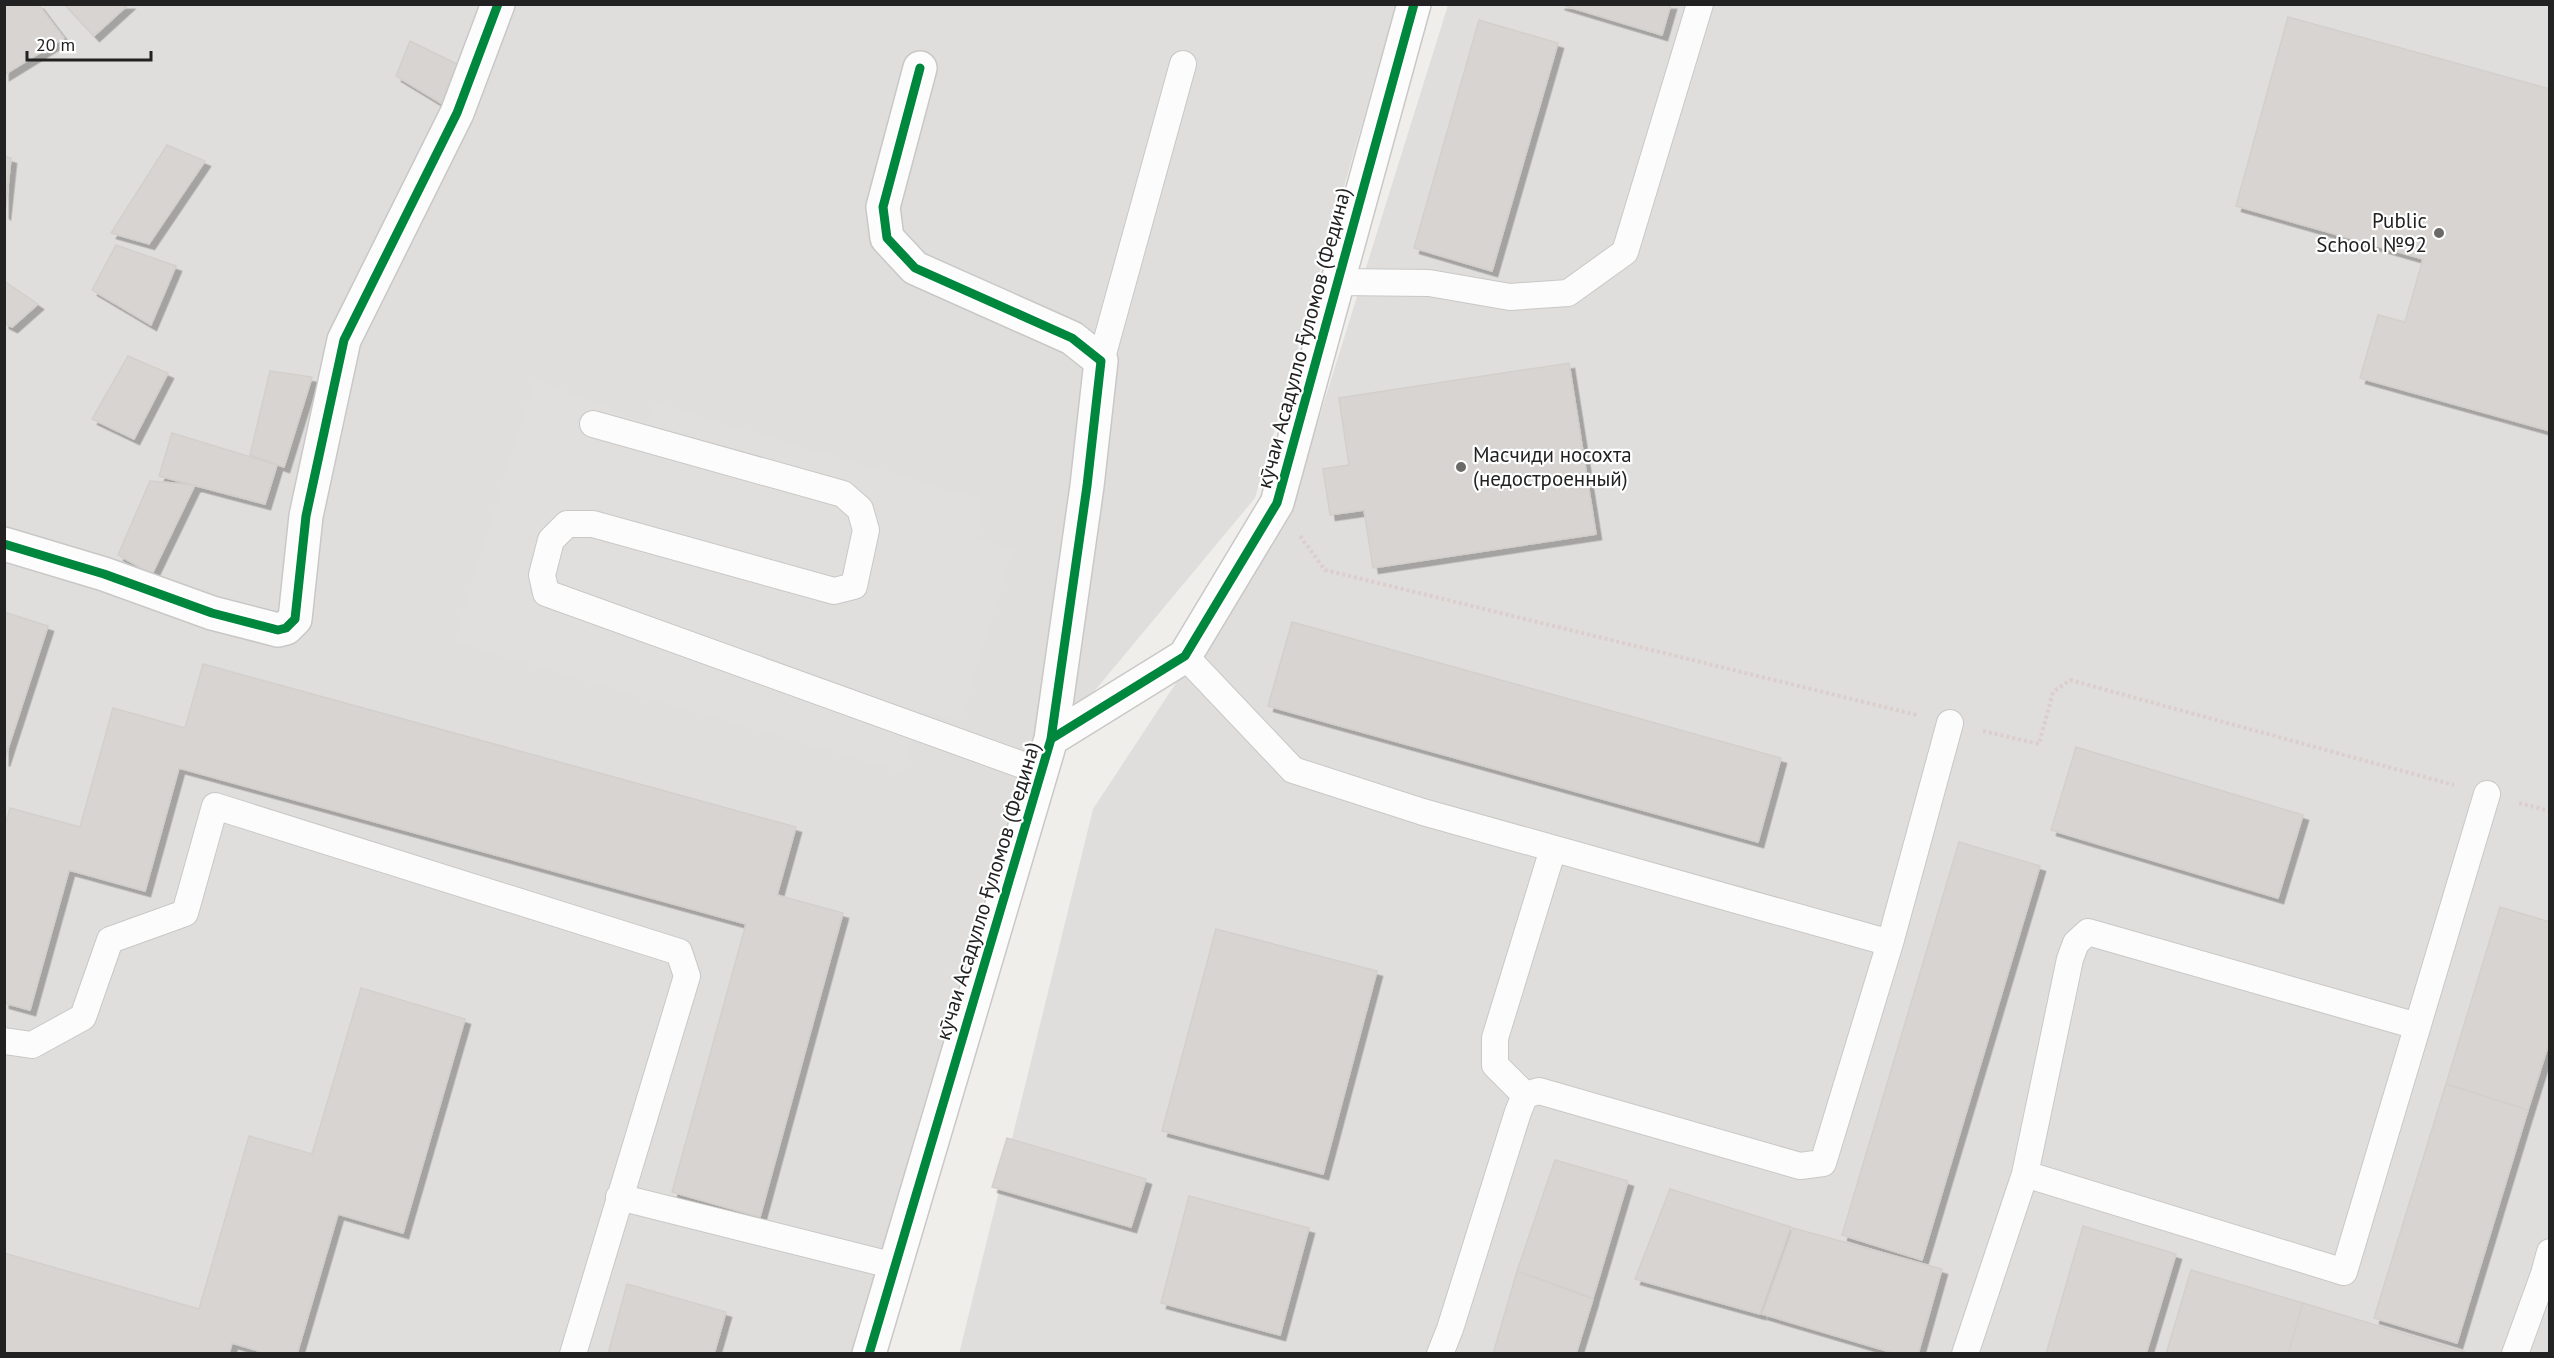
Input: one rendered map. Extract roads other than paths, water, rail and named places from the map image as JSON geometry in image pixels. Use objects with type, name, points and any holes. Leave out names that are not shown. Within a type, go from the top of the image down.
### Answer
[{"type":"street","points":[[4,544],[104,574],[212,614],[278,630],[286,628],[295,619],[306,516],[344,340],[457,113],[498,4]]},
{"type":"street","name":"кӯчаи Асадулло Ғуломов (Федина)","points":[[869,1353],[1051,739],[1185,656],[1277,503],[1414,4]]},
{"type":"street","points":[[920,68],[883,207],[886,238],[915,268],[1072,338],[1101,361],[1087,486],[1051,739]]},
{"type":"lane","points":[[1338,282],[1429,284],[1510,297],[1568,293],[1625,252],[1700,4]]},
{"type":"lane","points":[[1101,361],[1183,64]]},
{"type":"lane","points":[[593,424],[843,494],[860,509],[866,531],[854,586],[834,591],[593,524],[567,524],[551,540],[542,575],[546,593],[1042,772]]},
{"type":"lane","points":[[1185,656],[1293,770],[1423,812],[1890,943]]},
{"type":"lane","points":[[1525,1095],[1539,1091],[1800,1166],[1823,1163],[1890,943],[1950,723]]},
{"type":"lane","points":[[2025,1174],[2344,1272],[2487,794]]},
{"type":"lane","points":[[4,1041],[32,1045],[82,1017],[110,939],[185,913],[215,807],[679,952],[687,976],[573,1353]]},
{"type":"lane","points":[[1525,1095],[1495,1065],[1495,1038],[1553,849]]},
{"type":"lane","points":[[1965,1353],[2025,1174],[2070,959],[2076,943],[2088,932],[2417,1026]]},
{"type":"lane","points":[[1440,1353],[1450,1329],[1525,1095]]},
{"type":"lane","points":[[620,1197],[895,1266]]},
{"type":"lane","points":[[2515,1353],[2548,1267]]},
{"type":"place","name":"Public School №92","points":[[2439,233]]},
{"type":"place","name":"Масчиди носохта (недостроенный)","points":[[1461,467]]}]
